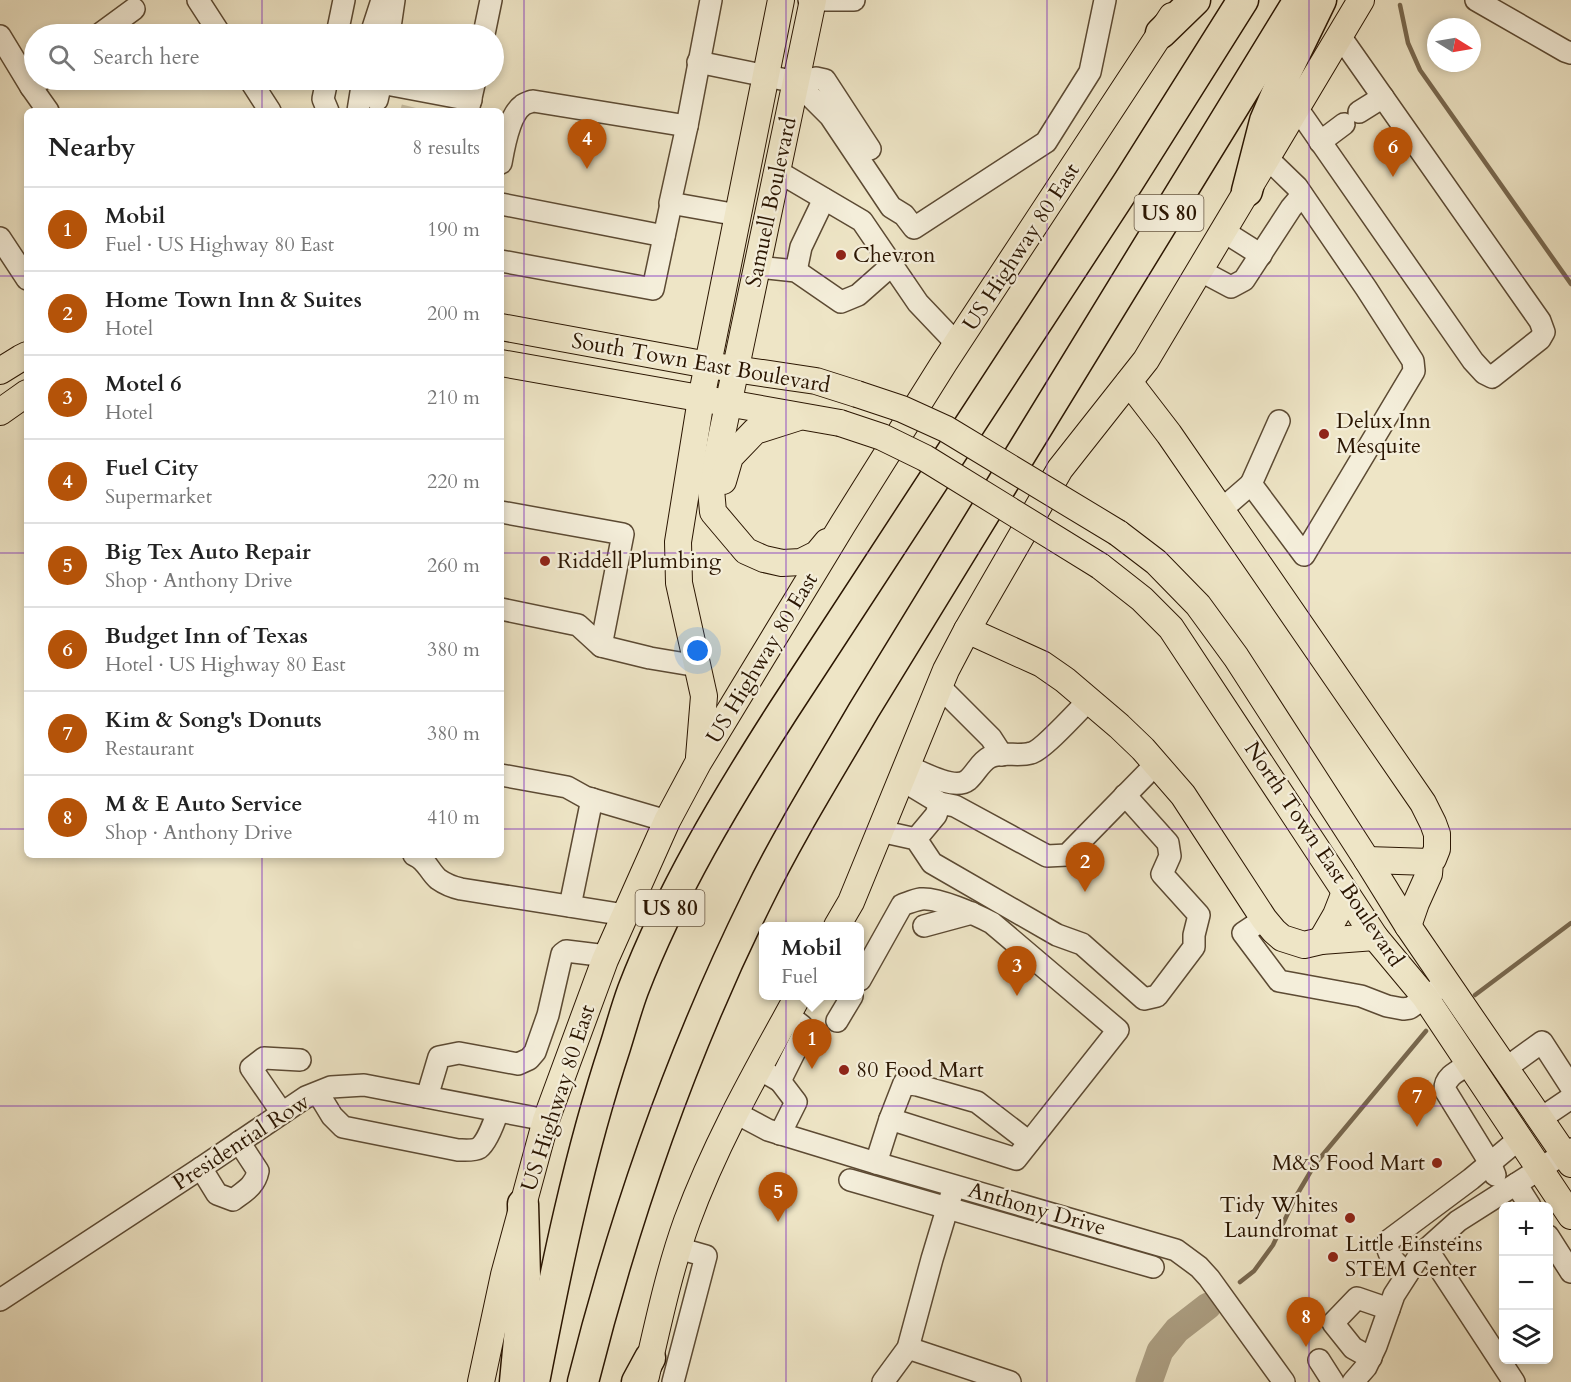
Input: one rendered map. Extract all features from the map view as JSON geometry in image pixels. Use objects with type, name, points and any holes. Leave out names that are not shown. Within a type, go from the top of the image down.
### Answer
[{"type":"highway","points":[[1161,33],[1195,0]]},
{"type":"highway","name":"US 80","points":[[534,1382],[576,1178],[598,1099],[633,990],[663,921],[699,848],[771,730],[1129,181],[1243,0]]},
{"type":"highway","name":"US 80","points":[[583,1382],[604,1298],[651,1152],[680,1074],[757,899],[797,824],[864,710],[1299,0]]},
{"type":"highway","points":[[1247,191],[1265,121],[1321,0]]},
{"type":"highway","points":[[515,1382],[525,1276],[523,1204]]},
{"type":"main road","name":"Samuell Boulevard","points":[[698,763],[704,696],[679,583],[678,542],[701,399],[781,0]]},
{"type":"main road","name":"Samuell Boulevard","points":[[812,0],[711,489],[713,512],[746,551],[764,559],[782,563],[801,561],[817,554],[843,524]]},
{"type":"main road","name":"US Highway 80 East","points":[[481,1382],[504,1275],[546,1120],[607,956],[667,821],[698,763],[843,524],[1181,0]]},
{"type":"main road","points":[[840,922],[851,902],[946,670],[967,630],[1060,469],[1146,360],[1361,0]]},
{"type":"main road","name":"South Town East Boulevard","points":[[504,328],[708,365],[816,381],[902,409],[946,429],[1118,533]]},
{"type":"main road","points":[[0,371],[24,356]]},
{"type":"main road","name":"South Town East Boulevard","points":[[504,364],[840,423],[882,437],[925,458],[1100,566]]},
{"type":"main road","points":[[1129,382],[1169,434],[1423,803],[1437,834],[1437,849],[1430,862],[1429,874],[1408,926]]},
{"type":"main road","points":[[0,412],[24,395]]},
{"type":"main road","points":[[726,525],[721,488],[730,457],[755,431],[802,416]]},
{"type":"main road","name":"North Town East Boulevard","points":[[1118,533],[1156,562],[1198,605],[1236,657],[1408,926],[1470,1064],[1571,1216]]},
{"type":"main road","name":"North Town East Boulevard","points":[[1100,566],[1142,599],[1171,628],[1375,937],[1435,990],[1506,1068],[1540,1119],[1568,1155]]},
{"type":"main road","points":[[967,630],[1042,664],[1065,680],[1119,726],[1183,795],[1264,919],[1282,938],[1304,945],[1321,941],[1375,937]]},
{"type":"main road","points":[[1367,860],[1430,862]]},
{"type":"main road","points":[[1321,941],[1336,915],[1345,892]]},
{"type":"main road","points":[[644,1374],[678,1248],[688,1220],[717,1150],[736,1113],[770,1075],[793,1005]]},
{"type":"street","points":[[198,0],[214,24]]},
{"type":"street","points":[[339,24],[344,0]]},
{"type":"street","points":[[374,24],[382,0]]},
{"type":"street","points":[[390,24],[394,0]]},
{"type":"street","points":[[486,24],[491,0]]},
{"type":"street","points":[[504,262],[653,289],[711,0]]},
{"type":"street","points":[[812,0],[854,0]]},
{"type":"street","points":[[698,63],[796,82],[816,78],[825,80],[901,197],[904,215],[914,228],[1046,142],[1090,72],[1105,0]]},
{"type":"street","points":[[1476,0],[1569,49]]},
{"type":"street","points":[[114,24],[134,9]]},
{"type":"street","points":[[0,36],[24,67]]},
{"type":"street","points":[[1297,108],[1473,361],[1484,373],[1492,377],[1540,339],[1544,332],[1540,321],[1340,36]]},
{"type":"street","points":[[39,90],[47,108]]},
{"type":"street","points":[[256,90],[268,108]]},
{"type":"street","points":[[325,90],[323,99],[327,108]]},
{"type":"street","points":[[360,108],[373,90]]},
{"type":"street","points":[[391,90],[414,98],[445,103],[471,97]]},
{"type":"street","points":[[1320,142],[1383,97]]},
{"type":"street","points":[[504,150],[515,114],[524,104],[533,101],[687,126]]},
{"type":"street","points":[[1251,484],[1304,555],[1414,371],[1413,361],[1407,351],[1297,187],[1267,158]]},
{"type":"street","points":[[777,171],[862,221],[918,303],[957,344]]},
{"type":"street","points":[[1199,270],[1232,287],[1244,280],[1302,195]]},
{"type":"street","points":[[796,271],[801,247],[824,199]]},
{"type":"street","points":[[671,204],[738,215]]},
{"type":"street","points":[[504,205],[664,236]]},
{"type":"street","points":[[873,237],[904,215]]},
{"type":"street","points":[[1223,231],[1261,255]]},
{"type":"street","points":[[0,238],[24,274]]},
{"type":"street","points":[[757,267],[796,271],[841,302],[858,296],[892,265]]},
{"type":"street","points":[[1221,510],[1251,484],[1280,421]]},
{"type":"street","points":[[504,513],[622,534],[601,646]]},
{"type":"street","points":[[504,610],[578,625],[601,646],[650,658],[698,666]]},
{"type":"street","points":[[940,687],[991,738],[1002,755]]},
{"type":"street","points":[[905,773],[955,784],[968,780],[984,761],[992,756],[1023,755],[1035,752],[1089,700]]},
{"type":"street","points":[[905,773],[940,803],[955,806],[1047,856],[1067,855],[1156,764]]},
{"type":"street","points":[[504,776],[567,787],[585,797],[667,821]]},
{"type":"street","points":[[880,831],[916,839],[932,863],[1057,935],[1082,944],[1144,999],[1156,996],[1194,948],[1194,935],[1199,915],[1162,874],[1170,856],[1168,843],[1125,795]]},
{"type":"street","points":[[570,906],[592,799]]},
{"type":"street","points":[[916,839],[936,815],[940,803]]},
{"type":"street","points":[[420,858],[438,879],[460,889],[625,915]]},
{"type":"street","points":[[864,973],[902,905],[922,899],[945,903],[993,923],[1118,1030],[1016,1159],[890,1119]]},
{"type":"street","points":[[886,933],[918,928],[972,913]]},
{"type":"street","points":[[1264,919],[1243,933],[1279,981],[1361,996],[1387,1006],[1403,1009],[1410,1008],[1435,990]]},
{"type":"street","points":[[428,1097],[439,1057],[459,1053],[518,1064],[529,1059],[535,1052],[548,1015],[562,954],[566,951],[607,956]]},
{"type":"street","points":[[837,1021],[850,1000]]},
{"type":"street","points":[[1506,1068],[1542,1042],[1571,1087]]},
{"type":"street","points":[[282,1113],[251,1068],[264,1058],[300,1060]]},
{"type":"street","points":[[1470,1064],[1448,1079],[1445,1090],[1490,1163],[1509,1188],[1525,1202]]},
{"type":"street","points":[[770,1075],[796,1102],[780,1134]]},
{"type":"street","points":[[876,1163],[904,1083],[977,1102],[1029,1142]]},
{"type":"street","name":"Presidential Row","points":[[0,1300],[306,1097],[331,1087],[364,1085],[546,1120]]},
{"type":"street","points":[[318,1093],[332,1116],[343,1128],[458,1150],[479,1148],[487,1137],[498,1111]]},
{"type":"street","points":[[1540,1119],[1571,1098]]},
{"type":"street","name":"Anthony Drive","points":[[736,1113],[780,1134],[1176,1250],[1199,1267],[1209,1278],[1284,1382]]},
{"type":"street","points":[[1407,1274],[1388,1254],[1386,1248],[1388,1241],[1471,1179],[1519,1139]]},
{"type":"street","points":[[201,1168],[217,1194],[233,1200],[251,1187],[258,1172],[239,1143]]},
{"type":"street","points":[[1353,1382],[1371,1358],[1394,1295],[1419,1256],[1458,1221],[1539,1169],[1568,1155]]},
{"type":"street","points":[[850,1180],[1153,1267]]},
{"type":"street","points":[[883,1382],[908,1348],[932,1258],[955,1186]]},
{"type":"street","points":[[1553,1244],[1571,1272]]},
{"type":"street","points":[[673,1382],[706,1256],[678,1248]]},
{"type":"street","points":[[1427,1249],[1514,1382]]},
{"type":"street","points":[[1371,1358],[1353,1348],[1333,1323],[1357,1298],[1389,1309]]},
{"type":"street","points":[[908,1348],[1010,1382]]},
{"type":"street","points":[[1319,1360],[1333,1382]]},
{"type":"waterway","points":[[1400,5],[1408,43],[1420,70],[1571,284]]},
{"type":"waterway","points":[[1475,995],[1571,923]]},
{"type":"waterway","points":[[1240,1282],[1254,1271],[1273,1245],[1295,1198],[1315,1164],[1426,1031]]},
{"type":"waterway","points":[[1149,1382],[1160,1351],[1177,1330],[1208,1306]]},
{"type":"place","name":"Fuel City","points":[[587,169]]},
{"type":"place","name":"Budget Inn of Texas","points":[[1393,177]]},
{"type":"place","name":"Chevron","points":[[841,255]]},
{"type":"place","name":"Delux Inn Mesquite","points":[[1324,434]]},
{"type":"place","name":"Riddell Plumbing","points":[[545,561]]},
{"type":"place","name":"Home Town Inn & Suites","points":[[1085,892]]},
{"type":"place","name":"Motel 6","points":[[1017,996]]},
{"type":"place","name":"Mobil","points":[[812,1069]]},
{"type":"place","name":"80 Food Mart","points":[[844,1070]]},
{"type":"place","name":"Kim & Song's Donuts","points":[[1417,1127]]},
{"type":"place","name":"M&S Food Mart","points":[[1437,1163]]},
{"type":"place","name":"Tidy Whites Laundromat","points":[[1350,1218]]},
{"type":"place","name":"Big Tex Auto Repair","points":[[778,1222]]},
{"type":"place","name":"Little Einsteins STEM Center","points":[[1333,1257]]},
{"type":"place","name":"M & E Auto Service","points":[[1306,1347]]}]
